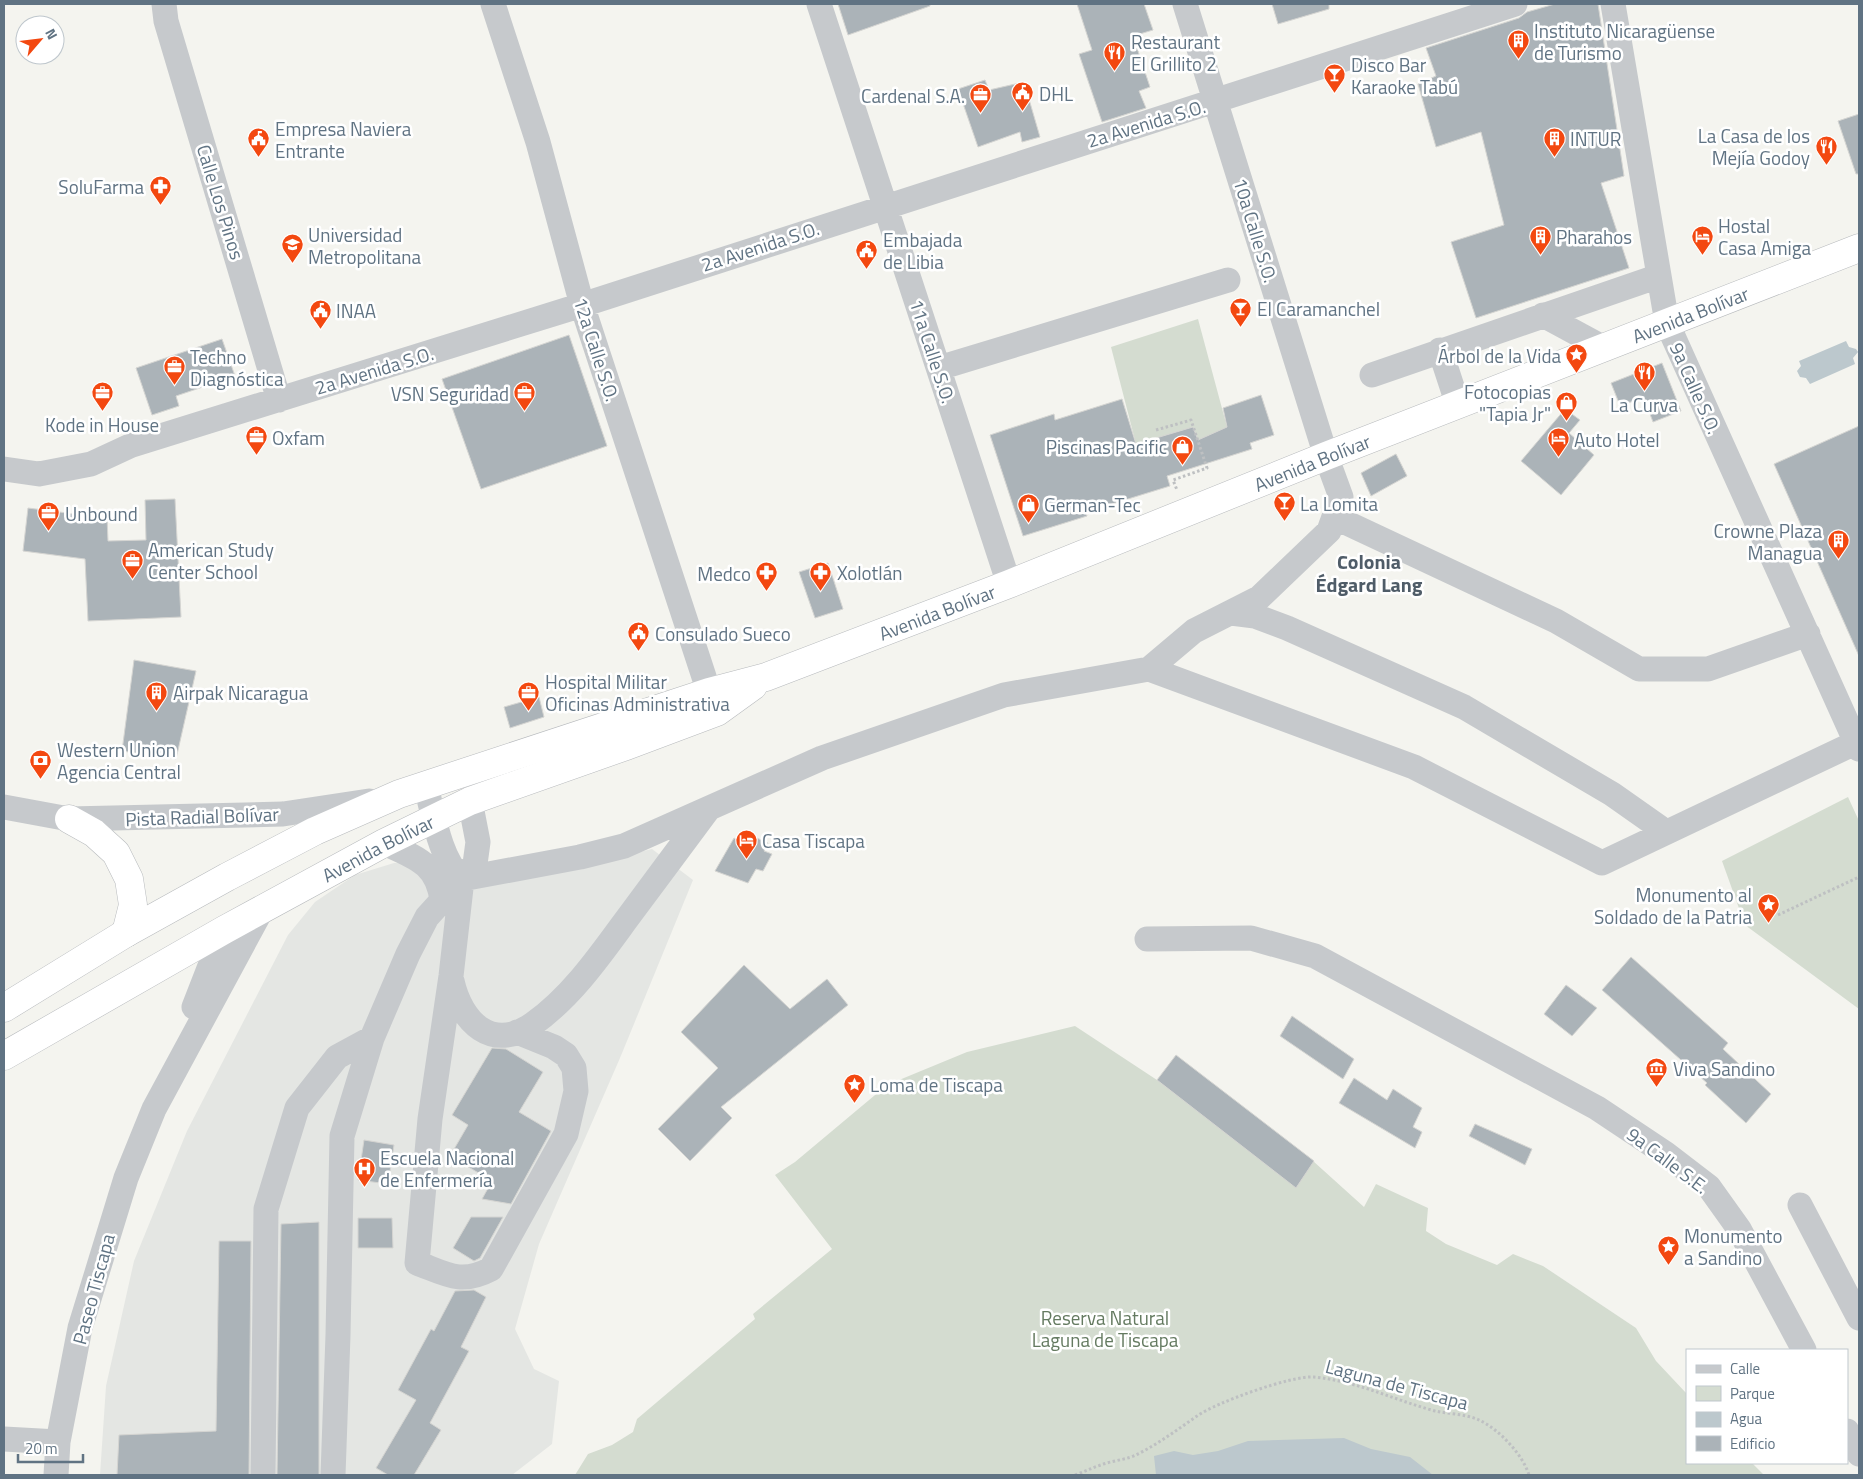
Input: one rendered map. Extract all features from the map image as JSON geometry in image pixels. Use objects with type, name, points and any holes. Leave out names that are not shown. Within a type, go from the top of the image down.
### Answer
[{"type":"highway","name":"Avenida Bolívar","points":[[4,1008],[126,933],[315,832],[399,794],[709,692],[766,677],[1009,584],[1326,456],[1859,248]]},
{"type":"highway","name":"Avenida Bolívar","points":[[4,1056],[224,930],[384,843],[470,801],[717,712],[766,677]]},
{"type":"highway","points":[[648,736],[667,722],[706,707],[709,692]]},
{"type":"highway","points":[[69,819],[94,833],[116,853],[129,879],[133,905],[126,933]]},
{"type":"street","name":"Calle Los Pinos","points":[[164,4],[166,22],[279,400]]},
{"type":"street","name":"12a Calle S.O.","points":[[493,4],[538,142],[582,305],[709,692]]},
{"type":"street","name":"11a Calle S.O.","points":[[819,4],[1009,584]]},
{"type":"street","name":"10a Calle S.O.","points":[[1149,669],[1194,631],[1259,598],[1328,531],[1341,497],[1326,456],[1217,101],[1185,4]]},
{"type":"street","name":"2a Avenida S.O.","points":[[4,468],[39,474],[91,464],[132,445],[582,305],[886,205],[1217,101],[1515,4]]},
{"type":"street","name":"9a Calle S.O.","points":[[1613,4],[1667,324],[1858,745]]},
{"type":"street","points":[[1372,375],[1659,276]]},
{"type":"street","points":[[939,368],[1228,280]]},
{"type":"street","points":[[1543,315],[1604,348]]},
{"type":"street","points":[[1440,350],[1458,405]]},
{"type":"street","points":[[1334,518],[1556,621],[1639,669],[1708,669],[1808,634]]},
{"type":"street","points":[[1231,613],[1255,616],[1287,628],[1464,707],[1612,794],[1666,832]]},
{"type":"street","points":[[462,879],[580,857],[624,846],[822,758],[1004,695],[1149,669],[1414,767],[1602,863],[1858,745]]},
{"type":"street","points":[[426,786],[444,850],[456,874],[462,879]]},
{"type":"street","name":"Pista Radial Bolívar","points":[[4,807],[69,819],[284,814],[340,806],[399,794]]},
{"type":"street","points":[[333,1475],[342,1136],[372,1038],[408,954],[427,917],[475,864],[478,842],[470,801]]},
{"type":"street","points":[[451,976],[456,998],[465,1015],[477,1029],[498,1034],[517,1032],[532,1025],[556,1005],[597,959],[708,810]]},
{"type":"street","points":[[384,843],[422,861],[440,886],[442,901]]},
{"type":"street","points":[[462,879],[451,976],[430,1119],[417,1263],[456,1278],[480,1274],[491,1269],[566,1134],[576,1091],[574,1068],[566,1055],[554,1047],[517,1032]]},
{"type":"street","name":"Paseo Tiscapa","points":[[154,1109],[262,909]]},
{"type":"street","name":"Paseo Tiscapa","points":[[56,1475],[58,1442],[80,1328],[106,1240],[126,1178],[224,930]]},
{"type":"street","name":"9a Calle S.E.","points":[[1147,940],[1251,938],[1315,956],[1597,1108],[1666,1154],[1709,1187],[1740,1229],[1803,1349]]},
{"type":"street","points":[[264,1475],[266,1209],[297,1108],[337,1057],[372,1038]]},
{"type":"street","points":[[1800,1205],[1859,1318]]},
{"type":"street","points":[[1848,1433],[1859,1454]]},
{"type":"street","points":[[4,1439],[58,1442]]},
{"type":"path","points":[[1156,430],[1190,420],[1198,440],[1207,468],[1173,480],[1177,490]]},
{"type":"path","points":[[1778,915],[1859,877]]},
{"type":"path","name":"Laguna de Tiscapa","points":[[1075,1475],[1105,1463],[1134,1456],[1176,1433],[1196,1416],[1216,1405],[1267,1386],[1298,1378],[1313,1377],[1360,1385],[1385,1396],[1432,1410],[1480,1420],[1512,1445],[1526,1466],[1529,1475]]},
{"type":"shaded area","name":"Escuela Nacional de Enfermería","points":[[652,849],[693,880],[620,1058],[539,1244],[515,1329],[534,1369],[559,1381],[552,1444],[512,1475],[100,1475],[106,1386],[134,1261],[187,1131],[288,935],[315,902],[355,875],[394,863],[495,865],[558,872]]},
{"type":"green space","points":[[1198,319],[1227,427],[1198,440],[1193,427],[1136,444],[1111,347]]},
{"type":"green space","points":[[1848,797],[1859,821],[1859,1009],[1745,925],[1722,861]]},
{"type":"green space","name":"Reserva Natural Laguna de Tiscapa","points":[[1075,1026],[1157,1080],[1296,1187],[1313,1161],[1364,1207],[1376,1184],[1428,1208],[1426,1231],[1446,1244],[1497,1265],[1513,1254],[1543,1266],[1636,1328],[1656,1361],[1686,1393],[1686,1464],[1753,1464],[1764,1475],[575,1475],[588,1454],[612,1445],[633,1432],[637,1419],[755,1319],[753,1314],[832,1249],[775,1175],[795,1162],[887,1085],[967,1052]]},
{"type":"water","points":[[1846,341],[1849,347],[1856,349],[1858,352],[1853,358],[1855,364],[1810,384],[1806,378],[1800,377],[1797,371],[1801,366],[1799,361]]},
{"type":"water","points":[[1344,1438],[1371,1449],[1410,1457],[1433,1475],[1156,1475],[1154,1456],[1174,1451],[1193,1455],[1218,1451],[1248,1441]]},
{"type":"building","points":[[838,4],[930,4],[930,6],[848,35]]},
{"type":"building","name":"Restaurant El Grillito 2","points":[[1077,4],[1144,4],[1153,30],[1133,36],[1150,87],[1139,91],[1146,108],[1102,122],[1079,54],[1092,50]]},
{"type":"building","points":[[1272,4],[1329,4],[1329,9],[1278,24]]},
{"type":"building","points":[[1555,4],[1598,4],[1624,176],[1601,183],[1629,268],[1476,318],[1451,242],[1504,225],[1481,132],[1436,147],[1418,84],[1436,76],[1426,48],[1519,18],[1527,12]]},
{"type":"building","points":[[985,80],[989,90],[1024,82],[1040,137],[1022,142],[1020,132],[978,147],[958,89]]},
{"type":"building","points":[[1859,114],[1859,174],[1856,174],[1838,121]]},
{"type":"building","name":"VSN Seguridad","points":[[569,335],[607,446],[481,489],[442,379]]},
{"type":"building","name":"Techno Diagnóstica","points":[[222,339],[235,376],[176,396],[179,406],[152,415],[136,368]]},
{"type":"building","name":"La Curva","points":[[1662,363],[1681,411],[1653,422],[1645,401],[1619,403],[1611,383]]},
{"type":"building","points":[[1261,395],[1274,435],[1250,443],[1252,449],[1167,476],[1170,486],[1086,512],[1087,516],[1023,536],[990,435],[1054,414],[1055,420],[1122,399],[1136,444],[1193,427],[1198,440],[1227,427],[1223,408]]},
{"type":"building","name":"Auto Hotel","points":[[1565,409],[1580,420],[1569,433],[1594,455],[1561,495],[1521,461]]},
{"type":"building","name":"Crowne Plaza Managua","points":[[1859,426],[1859,656],[1774,464]]},
{"type":"building","points":[[1396,454],[1407,476],[1371,496],[1361,473]]},
{"type":"building","name":"American Study Center School","points":[[175,499],[181,617],[88,621],[85,559],[23,551],[28,508],[75,514],[74,519],[107,517],[108,541],[146,540],[145,500]]},
{"type":"building","name":"Xolotlán","points":[[828,563],[843,609],[815,618],[799,572]]},
{"type":"building","name":"Airpak Nicaragua","points":[[134,660],[196,671],[176,759],[122,751]]},
{"type":"building","name":"Hospital Militar Oficinas Administrativa","points":[[539,697],[544,717],[510,728],[504,707]]},
{"type":"building","points":[[746,833],[768,843],[764,851],[772,854],[763,871],[756,869],[748,883],[715,871],[734,838],[740,841]]},
{"type":"building","points":[[1631,957],[1728,1043],[1723,1049],[1771,1094],[1746,1123],[1705,1085],[1707,1083],[1602,990]]},
{"type":"building","points":[[744,965],[790,1009],[827,979],[848,1005],[721,1107],[732,1118],[690,1161],[658,1129],[718,1068],[681,1032]]},
{"type":"building","points":[[1566,985],[1597,1008],[1572,1036],[1544,1014]]},
{"type":"building","points":[[1292,1016],[1354,1059],[1343,1079],[1280,1036]]},
{"type":"building","points":[[492,1048],[506,1049],[543,1072],[519,1112],[551,1131],[511,1204],[482,1199],[492,1181],[450,1156],[468,1125],[452,1115]]},
{"type":"building","points":[[1176,1055],[1314,1161],[1296,1188],[1157,1080]]},
{"type":"building","points":[[1354,1078],[1387,1100],[1393,1089],[1422,1108],[1413,1127],[1422,1132],[1415,1148],[1339,1103]]},
{"type":"building","points":[[1475,1124],[1532,1149],[1525,1165],[1469,1136]]},
{"type":"building","points":[[364,1140],[394,1145],[388,1184],[358,1180]]},
{"type":"building","points":[[471,1217],[503,1217],[480,1258],[474,1261],[453,1248]]},
{"type":"building","points":[[358,1218],[392,1218],[393,1248],[358,1248]]},
{"type":"building","points":[[319,1222],[319,1475],[277,1475],[281,1224]]},
{"type":"building","points":[[219,1241],[251,1241],[249,1475],[117,1475],[119,1435],[216,1431]]},
{"type":"building","points":[[474,1290],[486,1297],[461,1347],[469,1351],[430,1423],[441,1430],[414,1475],[388,1475],[376,1468],[416,1400],[398,1390],[431,1329],[434,1331],[455,1291]]},
{"type":"place","name":"Instituto Nicaragüense de Turismo","points":[[1518,60]]},
{"type":"place","name":"Restaurant El Grillito 2","points":[[1115,71]]},
{"type":"place","name":"Disco Bar Karaoke Tabú","points":[[1335,94]]},
{"type":"place","name":"DHL","points":[[1023,112]]},
{"type":"place","name":"Cardenal S.A.","points":[[981,114]]},
{"type":"place","name":"INTUR","points":[[1554,157]]},
{"type":"place","name":"Empresa Naviera Entrante","points":[[259,158]]},
{"type":"place","name":"La Casa de los Mejía Godoy","points":[[1826,165]]},
{"type":"place","name":"SoluFarma","points":[[160,205]]},
{"type":"place","name":"Pharahos","points":[[1540,255]]},
{"type":"place","name":"Hostal Casa Amiga","points":[[1702,255]]},
{"type":"place","name":"Universidad Metropolitana","points":[[292,264]]},
{"type":"place","name":"Embajada de Libia","points":[[867,269]]},
{"type":"place","name":"El Caramanchel","points":[[1241,327]]},
{"type":"place","name":"INAA","points":[[320,329]]},
{"type":"place","name":"Árbol de la Vida","points":[[1577,374]]},
{"type":"place","name":"Techno Diagnóstica","points":[[174,386]]},
{"type":"place","name":"La Curva","points":[[1644,392]]},
{"type":"place","name":"Kode in House","points":[[102,412]]},
{"type":"place","name":"VSN Seguridad","points":[[525,412]]},
{"type":"place","name":"Fotocopias \"Tapia Jr\"","points":[[1567,421]]},
{"type":"place","name":"Oxfam","points":[[256,456]]},
{"type":"place","name":"Auto Hotel","points":[[1558,458]]},
{"type":"place","name":"Piscinas Pacific","points":[[1183,465]]},
{"type":"place","name":"La Lomita","points":[[1284,522]]},
{"type":"place","name":"German-Tec","points":[[1028,523]]},
{"type":"place","name":"Unbound","points":[[49,532]]},
{"type":"place","name":"Crowne Plaza Managua","points":[[1838,560]]},
{"type":"place","name":"American Study Center School","points":[[132,579]]},
{"type":"place","name":"Xolotlán","points":[[821,591]]},
{"type":"place","name":"Medco","points":[[767,592]]},
{"type":"place","name":"Consulado Sueco","points":[[639,652]]},
{"type":"place","name":"Airpak Nicaragua","points":[[157,711]]},
{"type":"place","name":"Hospital Militar Oficinas Administrativa","points":[[529,711]]},
{"type":"place","name":"Western Union Agencia Central","points":[[41,779]]},
{"type":"place","name":"Casa Tiscapa","points":[[746,859]]},
{"type":"place","name":"Monumento al Soldado de la Patria","points":[[1768,924]]},
{"type":"place","name":"Viva Sandino","points":[[1657,1087]]},
{"type":"place","name":"Loma de Tiscapa","points":[[854,1103]]},
{"type":"place","name":"Escuela Nacional de Enfermería","points":[[364,1187]]},
{"type":"place","name":"Monumento a Sandino","points":[[1668,1265]]},
{"type":"district","name":"Colonia Édgard Lang","points":[[1369,572]]}]
